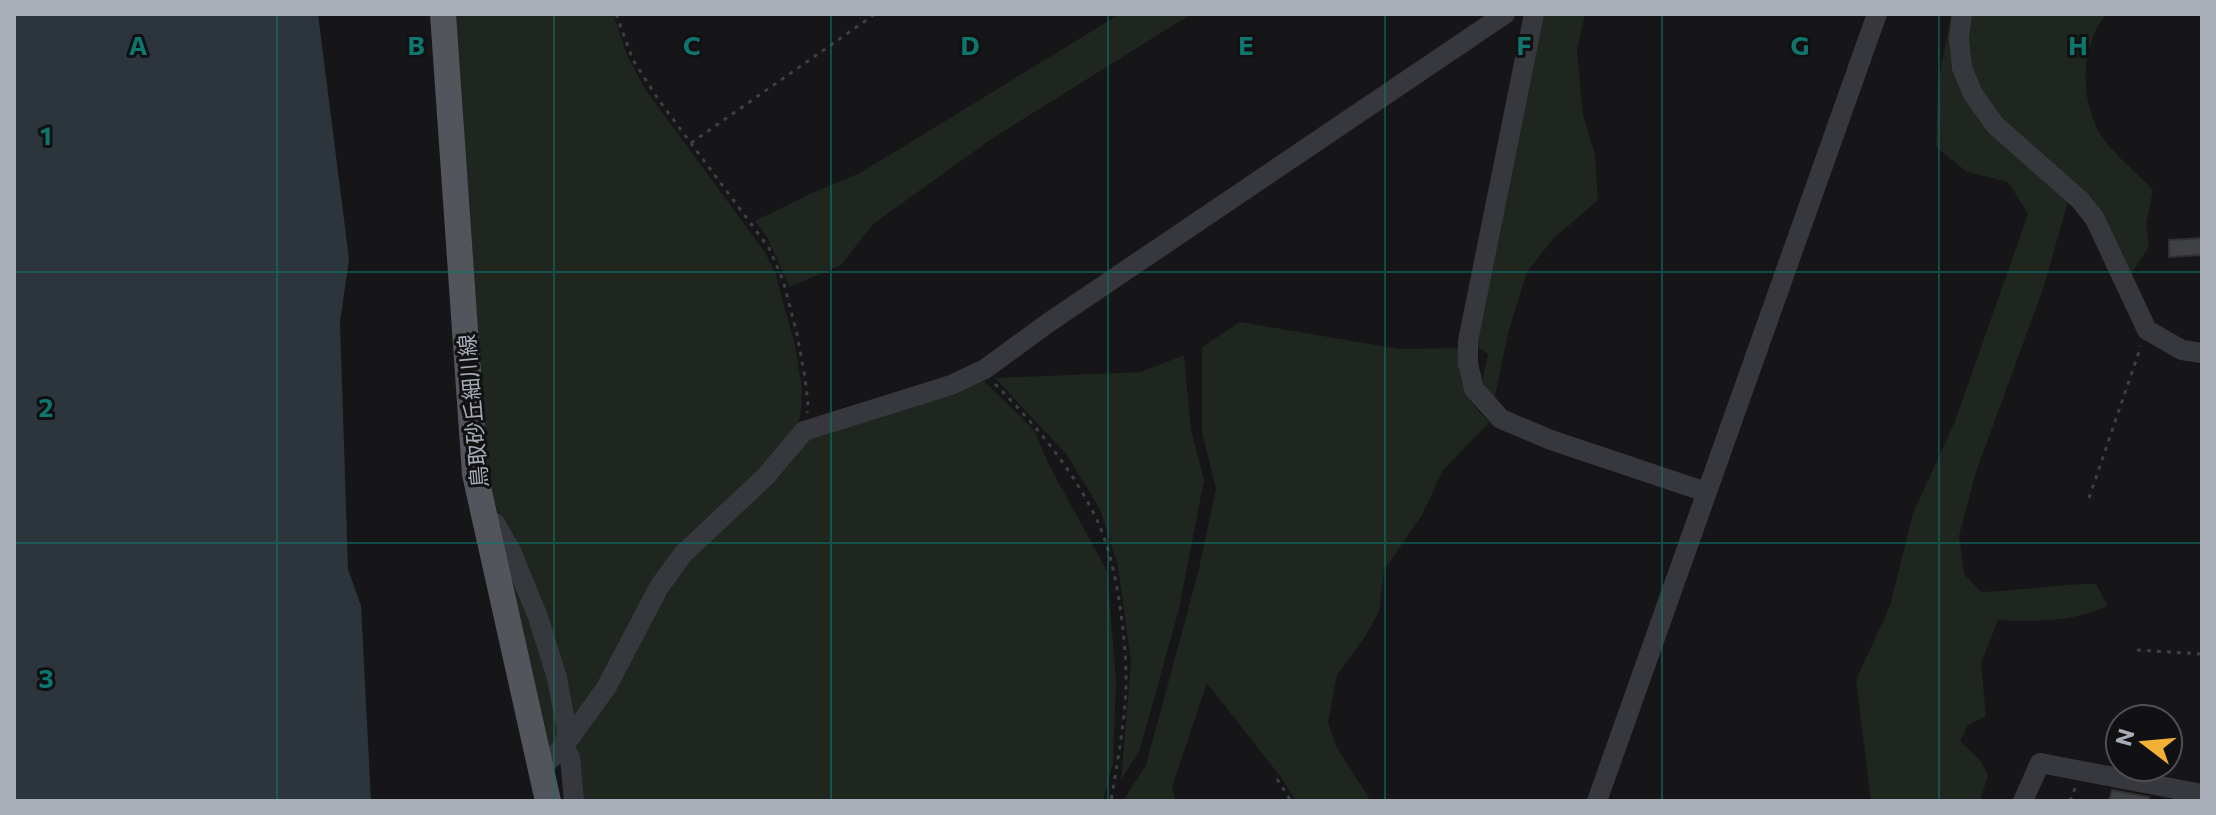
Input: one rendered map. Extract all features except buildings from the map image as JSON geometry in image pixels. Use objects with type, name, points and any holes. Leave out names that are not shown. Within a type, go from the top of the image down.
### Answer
[{"type":"main road","name":"鳥取砂丘細川線","points":[[443,14],[475,474],[548,801]]},
{"type":"street","points":[[541,768],[564,746],[606,688],[659,587],[683,554],[765,477],[804,431],[937,390],[985,369],[1048,323],[1505,14]]},
{"type":"street","points":[[1534,14],[1468,341],[1468,364],[1474,389],[1501,419],[1551,440],[1706,492]]},
{"type":"street","points":[[1597,801],[1653,651],[1706,492],[1877,14]]},
{"type":"street","points":[[1962,14],[1959,38],[1962,68],[1973,94],[1995,125],[2080,200],[2095,219],[2147,330],[2182,350],[2202,353]]},
{"type":"street","points":[[495,523],[511,551],[538,617],[557,678],[567,731],[564,746],[570,758],[574,801]]},
{"type":"street","points":[[2023,801],[2040,763],[2202,794]]},
{"type":"path","points":[[616,14],[633,60],[658,99],[769,248],[783,280],[805,378],[808,403],[804,431]]},
{"type":"path","points":[[691,143],[875,14]]},
{"type":"path","points":[[2089,498],[2147,330]]},
{"type":"path","points":[[985,369],[992,382],[1055,451],[1097,520],[1112,564],[1126,675],[1111,801]]},
{"type":"path","points":[[2137,650],[2202,654]]},
{"type":"path","points":[[1277,779],[1291,801]]},
{"type":"shaded area","points":[[14,14],[318,14],[349,259],[340,322],[348,569],[361,606],[371,801],[14,801]]},
{"type":"shaded area","points":[[452,14],[613,14],[627,55],[645,89],[764,251],[775,272],[795,346],[802,389],[798,424],[724,509],[628,637],[569,729],[494,516],[484,451]]},
{"type":"shaded area","points":[[1120,14],[1191,14],[993,138],[873,224],[841,265],[790,287],[767,237],[755,221],[860,173]]},
{"type":"shaded area","points":[[1539,14],[1585,14],[1577,50],[1583,115],[1595,154],[1598,200],[1552,240],[1527,272],[1508,333],[1494,401],[1482,381],[1488,354],[1475,345]]},
{"type":"shaded area","points":[[1951,14],[1958,14],[1958,74],[2069,198],[2044,286],[1976,472],[1959,536],[1964,574],[1981,592],[2096,584],[2108,606],[2054,620],[1998,620],[1981,663],[1986,716],[1968,725],[1960,741],[1980,760],[1988,775],[1980,801],[1871,801],[1856,680],[1890,606],[1913,513],[1954,424],[2028,214],[2008,182],[1967,172],[1936,147],[1938,84]]},
{"type":"shaded area","points":[[1967,14],[2106,14],[2090,45],[2087,99],[2099,132],[2109,146],[2153,190],[2146,225],[2149,246],[2130,276],[2113,242],[2012,135],[1967,70]]},
{"type":"shaded area","points":[[1240,322],[1399,349],[1460,348],[1459,369],[1464,389],[1490,422],[1443,470],[1422,515],[1384,570],[1379,611],[1365,637],[1337,675],[1328,723],[1337,748],[1371,801],[1296,801],[1207,683],[1172,787],[1176,801],[1123,801],[1146,765],[1198,573],[1216,489],[1202,432],[1202,347]]},
{"type":"shaded area","points":[[1184,355],[1191,430],[1204,480],[1179,609],[1140,749],[1121,780],[1131,662],[1118,566],[1100,509],[1067,455],[995,378],[1141,372]]},
{"type":"shaded area","points":[[980,377],[1034,430],[1049,465],[1107,571],[1116,680],[1113,763],[1103,801],[576,801],[570,752],[677,567],[809,438]]},
{"type":"shaded area","points":[[502,537],[514,562],[565,735],[548,748]]}]
